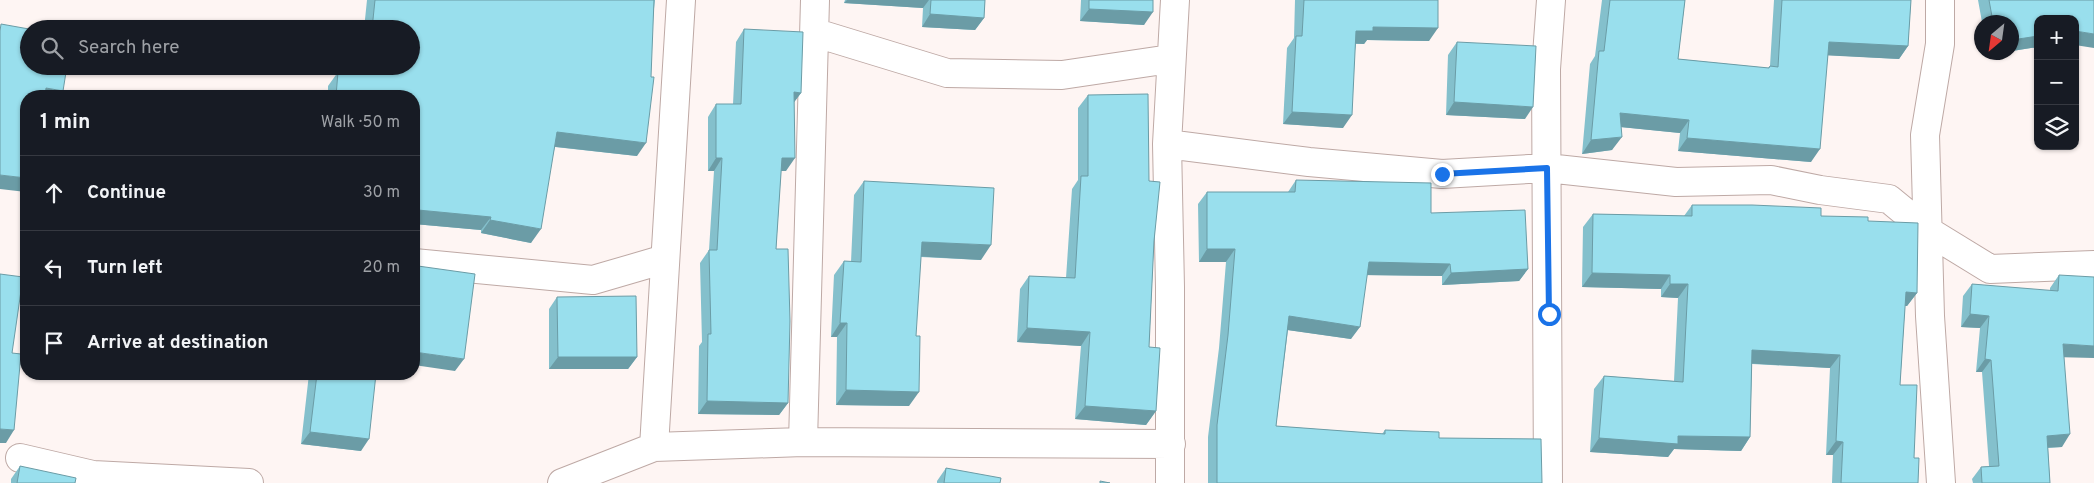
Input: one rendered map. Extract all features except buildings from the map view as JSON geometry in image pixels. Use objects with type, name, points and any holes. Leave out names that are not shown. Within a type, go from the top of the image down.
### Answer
[{"type":"street","points":[[654,447],[681,0]]},
{"type":"street","points":[[802,442],[816,33],[815,0]]},
{"type":"street","points":[[1170,483],[1167,144],[1170,59],[1175,0]]},
{"type":"street","points":[[1548,483],[1546,69],[1551,0]]},
{"type":"street","points":[[1940,0],[1940,44],[1925,136],[1930,316],[1941,483]]},
{"type":"street","points":[[816,33],[947,73],[1062,75],[1170,59]]},
{"type":"street","points":[[1167,144],[1309,162],[1442,174],[1547,168],[1676,182],[1771,180],[1820,190],[1890,199],[1928,231],[1990,269],[2094,265]]},
{"type":"street","points":[[420,264],[593,280],[665,259]]},
{"type":"street","points":[[562,483],[654,447],[802,442],[1171,444]]},
{"type":"street","points":[[20,458],[93,475],[249,483]]},
{"type":"route","points":[[1442,174],[1547,168],[1549,314]]}]
